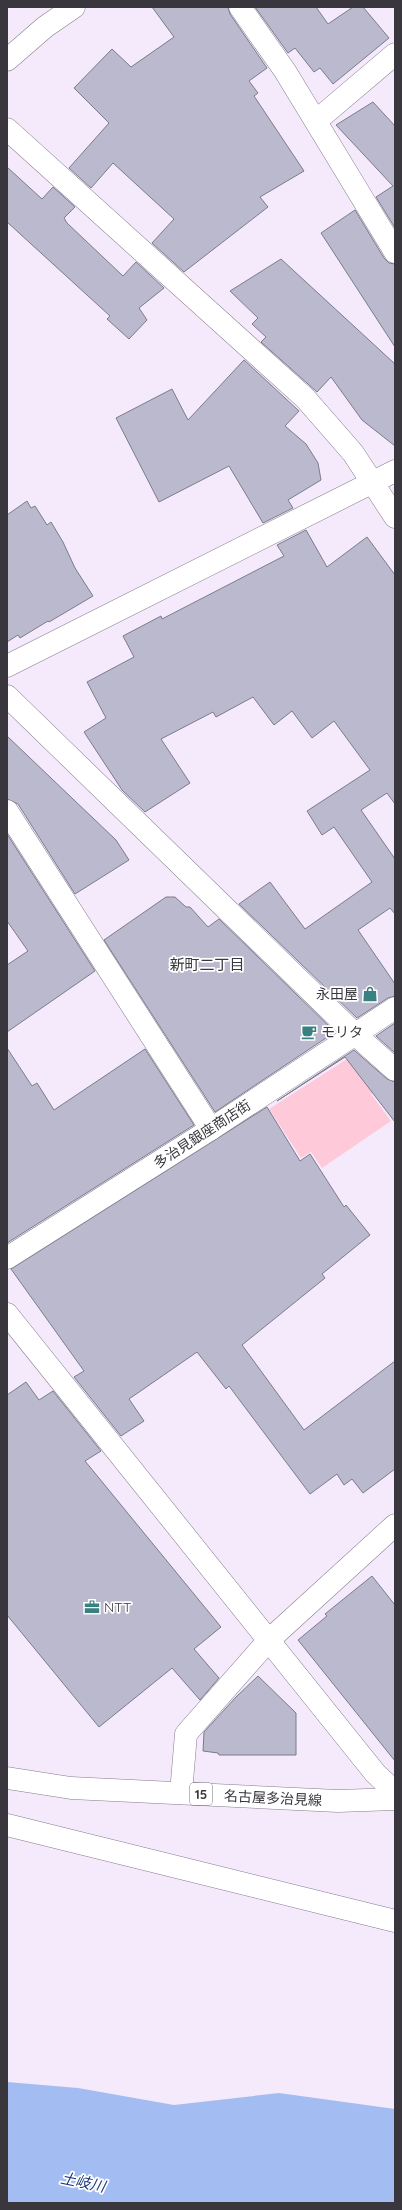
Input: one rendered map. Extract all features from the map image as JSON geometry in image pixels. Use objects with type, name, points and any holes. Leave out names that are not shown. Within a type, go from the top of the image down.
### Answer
[{"type":"street","points":[[7,60],[44,27],[74,7]]},
{"type":"street","points":[[240,7],[285,71],[395,252]]},
{"type":"street","points":[[316,121],[395,54]]},
{"type":"street","points":[[7,129],[305,398],[353,453],[395,517]]},
{"type":"street","points":[[7,666],[395,471]]},
{"type":"street","points":[[7,696],[356,1035],[395,1070]]},
{"type":"street","points":[[7,811],[212,1129]]},
{"type":"street","name":"多治見銀座商店街","points":[[7,1258],[212,1129],[395,1008]]},
{"type":"street","points":[[7,1314],[375,1773],[395,1792]]},
{"type":"street","points":[[181,1793],[186,1734],[269,1640],[395,1525]]},
{"type":"street","name":"名古屋多治見線","points":[[7,1778],[71,1788],[338,1801],[395,1798]]},
{"type":"street","points":[[7,1824],[395,1921]]},
{"type":"shaded area","points":[[347,1059],[377,1089],[371,1094],[391,1121],[322,1168],[311,1152],[301,1158],[269,1109]]},
{"type":"water","name":"土岐川","points":[[7,2082],[78,2088],[174,2105],[279,2093],[395,2109],[395,2203],[7,2203]]},
{"type":"building","points":[[152,7],[228,7],[230,14],[267,68],[249,81],[258,93],[254,96],[304,171],[260,197],[268,207],[184,272],[152,243],[174,219],[113,163],[91,188],[69,168],[109,123],[74,88],[112,49],[131,67],[174,37]]},
{"type":"building","points":[[255,7],[316,7],[328,24],[353,7],[363,7],[389,38],[333,84],[320,68],[314,72],[295,48],[288,53]]},
{"type":"building","points":[[373,102],[395,126],[395,228],[376,197],[393,186],[336,125]]},
{"type":"building","points":[[7,167],[42,199],[53,187],[75,207],[64,218],[67,223],[123,276],[136,262],[164,288],[139,308],[147,320],[129,339],[107,319],[110,316],[7,222]]},
{"type":"building","points":[[355,210],[384,258],[389,263],[395,264],[395,347],[321,233]]},
{"type":"building","points":[[281,259],[395,364],[395,446],[362,420],[331,377],[317,392],[261,342],[266,337],[252,324],[258,318],[230,291]]},
{"type":"building","points":[[244,360],[299,411],[285,426],[306,444],[318,463],[321,480],[288,500],[293,508],[263,523],[229,466],[159,502],[116,418],[172,389],[188,420]]},
{"type":"building","points":[[27,501],[31,508],[35,506],[47,525],[51,522],[63,542],[75,568],[93,596],[20,638],[18,635],[7,642],[7,515]]},
{"type":"building","points":[[306,530],[327,567],[367,537],[395,575],[395,804],[387,793],[361,810],[395,859],[395,914],[390,908],[358,930],[395,984],[395,996],[388,998],[357,1018],[239,904],[270,882],[305,929],[372,882],[334,827],[322,835],[307,811],[370,770],[334,721],[312,738],[292,711],[274,725],[253,697],[216,717],[213,712],[161,739],[190,783],[145,812],[122,790],[84,732],[106,718],[87,682],[134,657],[123,636],[161,616],[162,619],[284,556],[277,545]]},
{"type":"building","points":[[7,736],[116,840],[129,860],[75,894],[18,804],[7,799]]},
{"type":"building","points":[[7,834],[95,971],[7,1032],[7,965],[28,951],[7,921]]},
{"type":"building","points":[[166,897],[175,897],[186,907],[190,907],[208,927],[219,919],[335,1032],[215,1112],[104,940]]},
{"type":"building","points":[[395,1023],[395,1053],[376,1036]]},
{"type":"building","points":[[7,1048],[32,1086],[37,1083],[54,1110],[145,1049],[194,1125],[7,1243]]},
{"type":"building","points":[[354,1050],[387,1079],[395,1082],[395,1122],[345,1057],[277,1101]]},
{"type":"building","points":[[267,1107],[300,1161],[310,1154],[344,1207],[346,1205],[370,1235],[322,1274],[325,1278],[242,1345],[304,1430],[395,1361],[395,1469],[363,1493],[352,1479],[344,1485],[337,1474],[310,1494],[229,1386],[226,1389],[197,1352],[129,1399],[144,1421],[121,1436],[74,1377],[84,1371],[11,1269]]},
{"type":"building","points":[[26,1382],[39,1400],[53,1391],[101,1451],[85,1461],[221,1627],[194,1649],[219,1678],[200,1700],[172,1668],[99,1727],[7,1615],[7,1395]]},
{"type":"building","points":[[372,1576],[395,1605],[395,1761],[298,1640],[327,1616],[325,1614]]},
{"type":"building","points":[[258,1676],[296,1713],[296,1755],[219,1755],[218,1753],[203,1751],[204,1732],[236,1697]]},
{"type":"place","name":"永田屋","points":[[370,994]]},
{"type":"place","name":"モリタ","points":[[309,1032]]},
{"type":"place","name":"NTT","points":[[92,1607]]},
{"type":"district","name":"新町二丁目","points":[[207,964]]}]
